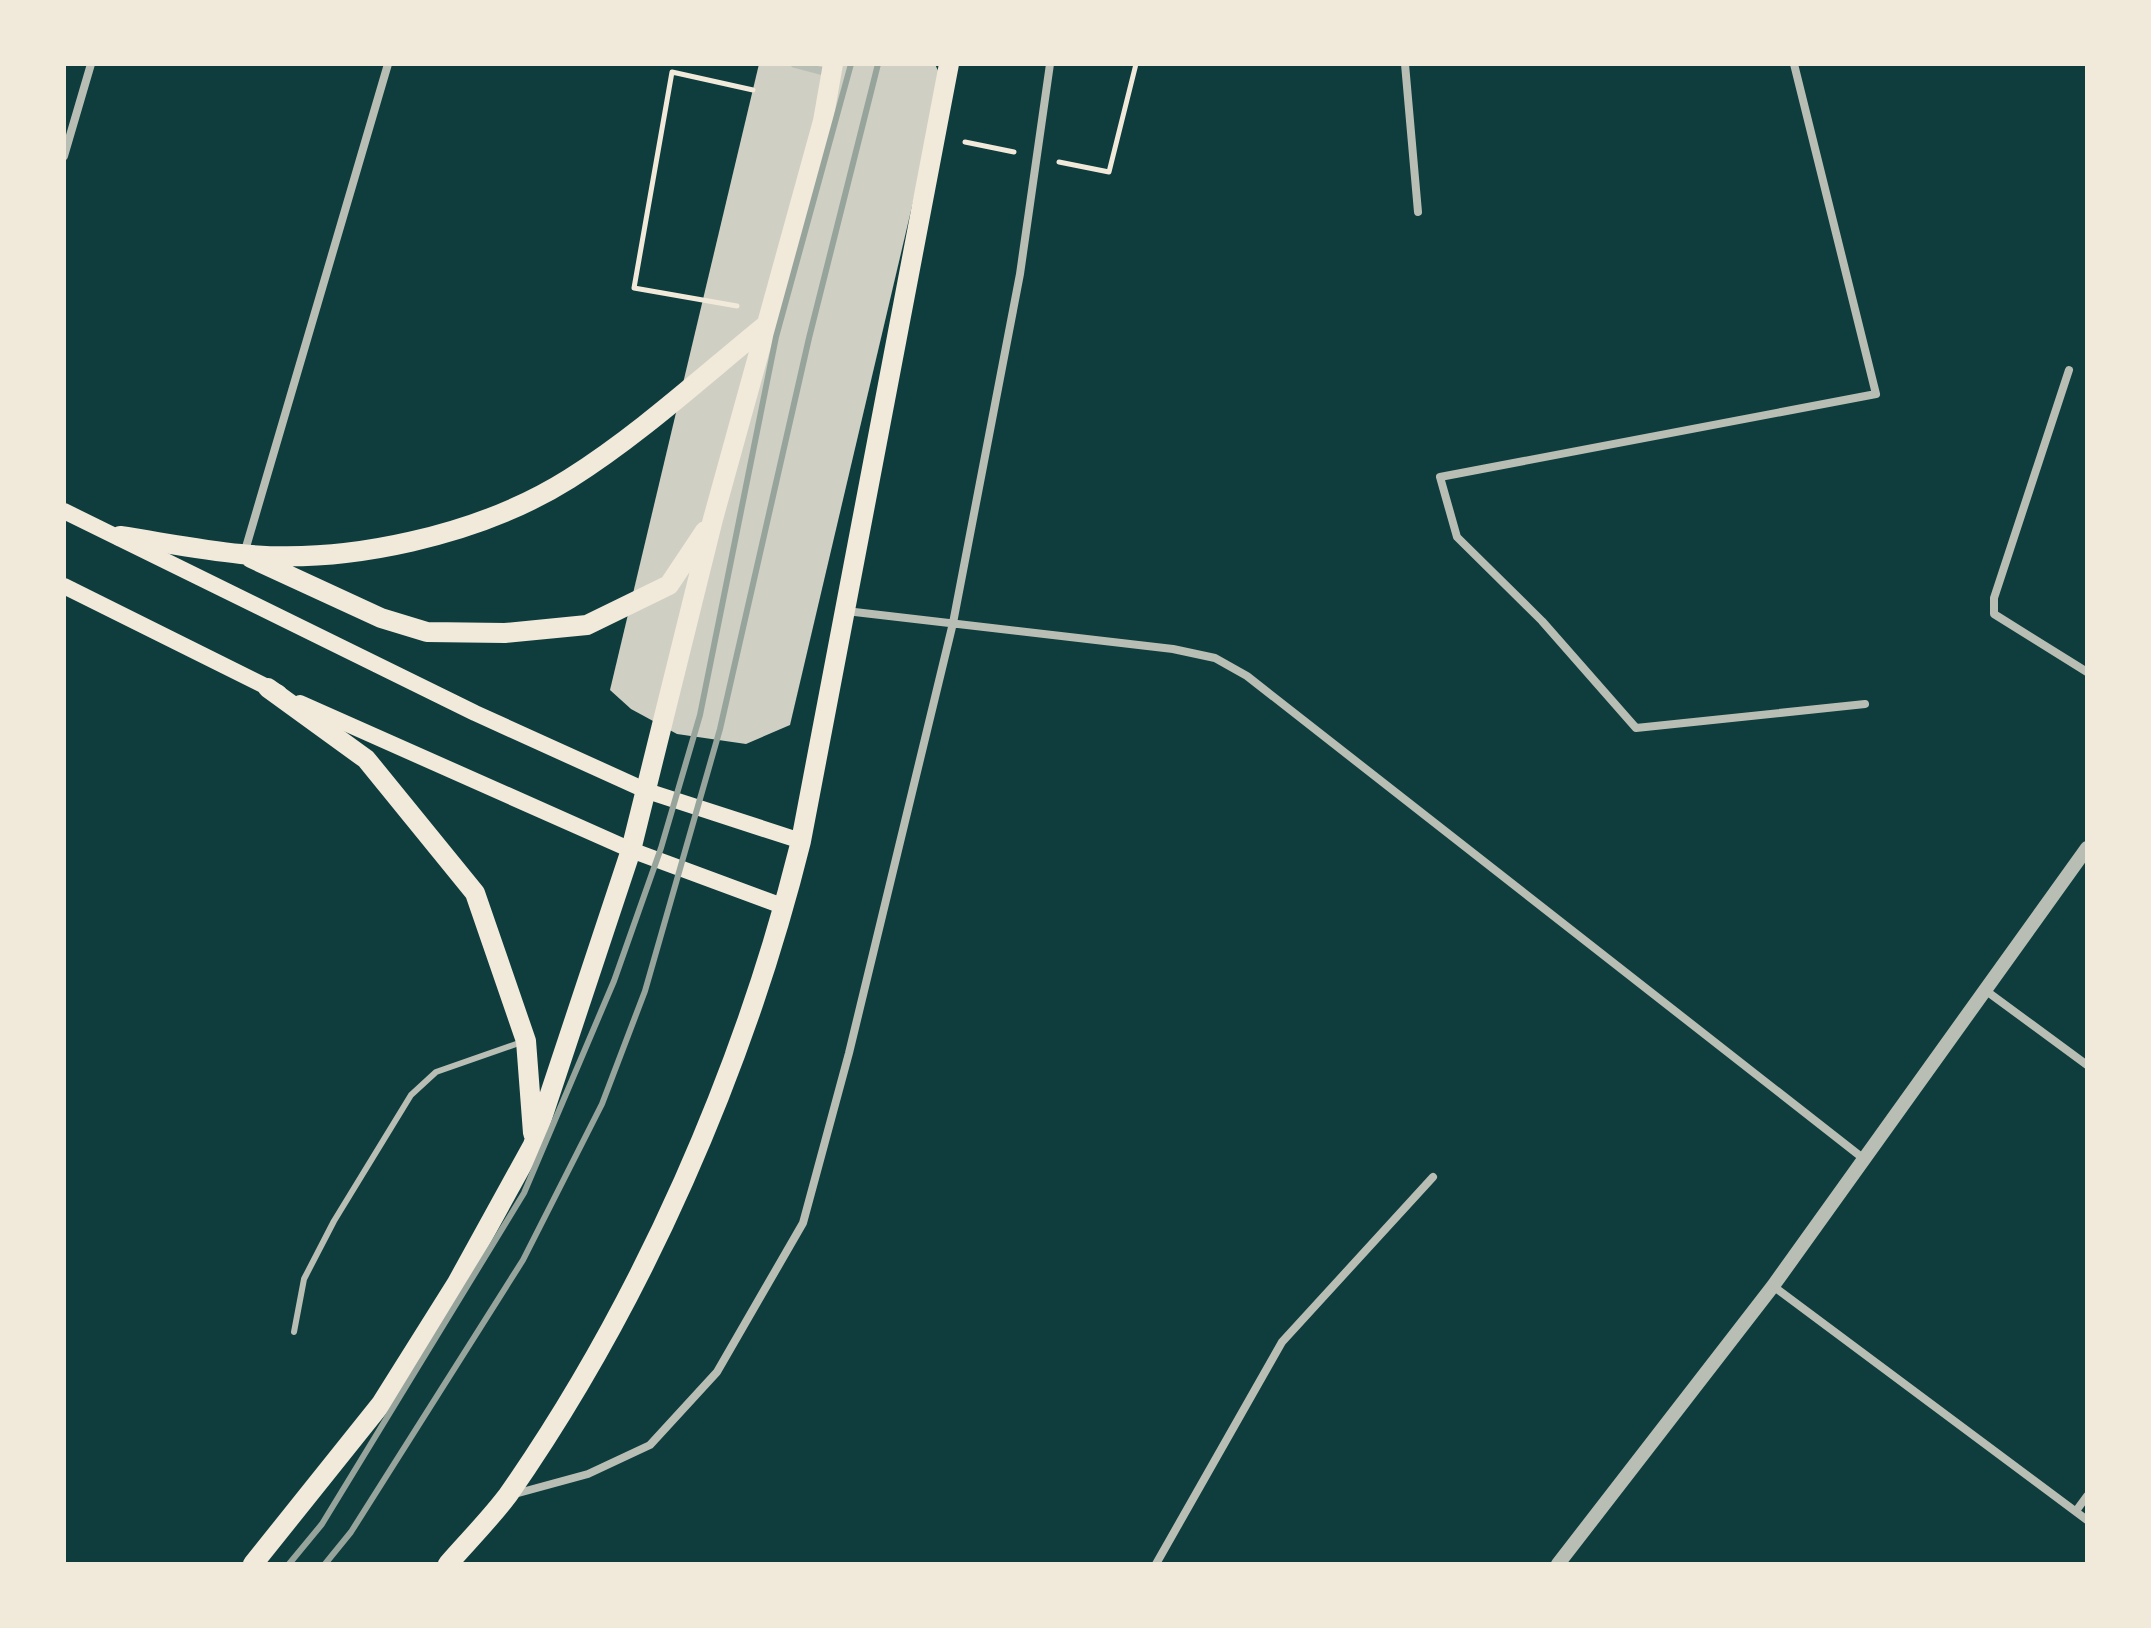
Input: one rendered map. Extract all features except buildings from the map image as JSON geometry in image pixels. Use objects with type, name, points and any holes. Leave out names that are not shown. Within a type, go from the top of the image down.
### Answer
[{"type":"main road","points":[[448,1564],[507,1497],[580,1380],[666,1222],[744,1031],[785,907],[801,841],[949,64]]},
{"type":"main road","points":[[253,1564],[381,1404],[457,1283],[533,1145],[631,850],[713,519],[823,121],[835,67]]},
{"type":"main road","points":[[120,536],[244,554],[314,554],[407,542],[484,521],[568,480],[639,428],[768,319]]},
{"type":"main road","points":[[64,511],[475,713],[647,791],[801,841]]},
{"type":"main road","points":[[244,554],[381,618],[427,632],[505,633],[587,625],[669,585],[713,519]]},
{"type":"main road","points":[[64,586],[268,688],[489,790],[631,850],[785,907]]},
{"type":"main road","points":[[268,688],[366,759],[475,893],[526,1041],[533,1145]]},
{"type":"street","points":[[64,156],[91,64]]},
{"type":"street","points":[[244,554],[388,64]]},
{"type":"street","points":[[795,64],[835,67]]},
{"type":"street","points":[[507,1497],[588,1474],[650,1445],[717,1372],[803,1223],[849,1053],[953,623],[1020,274],[1050,64]]},
{"type":"street","points":[[1405,64],[1418,212]]},
{"type":"street","points":[[1794,64],[1876,394],[1440,477],[1457,537],[1542,621],[1636,728],[1865,704]]},
{"type":"street","points":[[2069,370],[1994,598],[1994,614],[2087,672]]},
{"type":"street","points":[[845,611],[1173,649],[1215,658],[1247,676],[1864,1159]]},
{"type":"street","points":[[1558,1564],[1773,1286],[2087,848]]},
{"type":"street","points":[[1985,990],[2087,1065]]},
{"type":"street","points":[[1156,1564],[1282,1342],[1433,1177]]},
{"type":"street","points":[[1773,1286],[2087,1520]]},
{"type":"street","points":[[2076,1511],[2087,1496]]},
{"type":"lane","points":[[294,1332],[304,1279],[334,1221],[411,1095],[436,1072],[526,1041]]},
{"type":"path","points":[[1109,172],[1136,64]]},
{"type":"path","points":[[753,90],[672,72],[634,288],[768,319]]},
{"type":"railway","points":[[289,1564],[322,1524],[524,1193],[614,981],[661,848],[700,715],[776,337],[851,64]]},
{"type":"railway","points":[[325,1564],[351,1532],[523,1260],[602,1104],[645,991],[720,729],[809,338],[878,64]]}]
